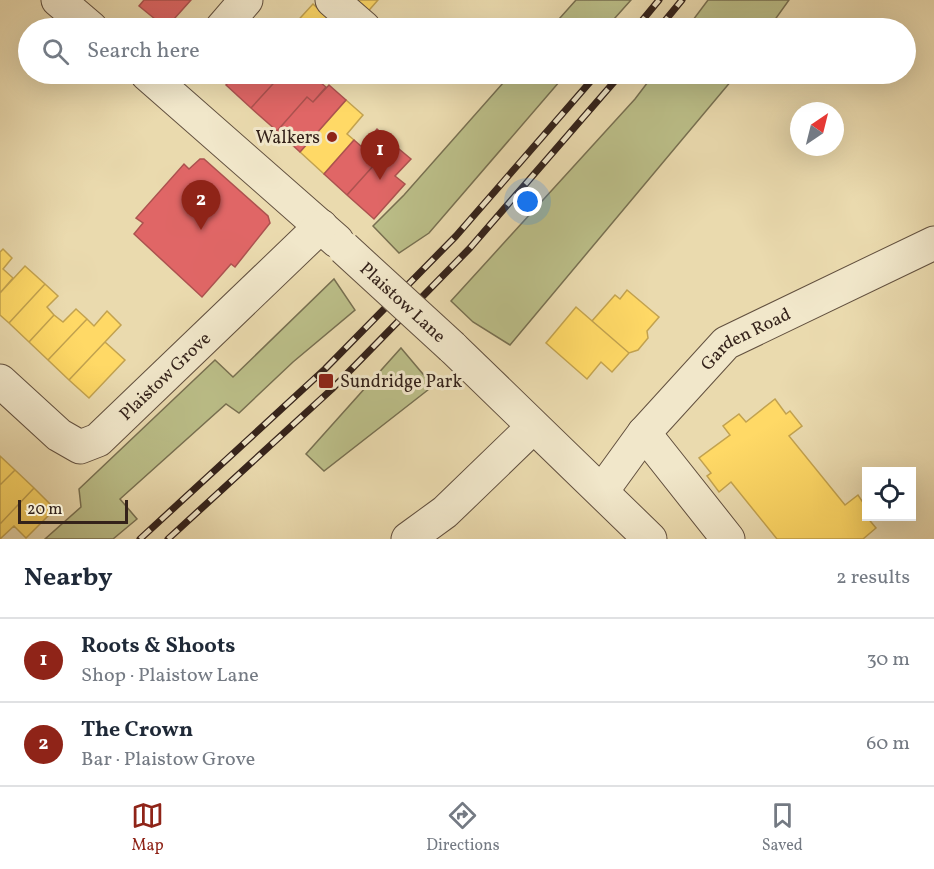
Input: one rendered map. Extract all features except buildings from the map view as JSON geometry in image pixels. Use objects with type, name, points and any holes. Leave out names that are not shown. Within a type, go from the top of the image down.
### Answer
[{"type":"street","points":[[58,0],[79,18]]},
{"type":"street","points":[[231,18],[246,0]]},
{"type":"street","points":[[332,0],[353,18]]},
{"type":"street","name":"Plaistow Lane","points":[[171,84],[452,347],[650,539]]},
{"type":"street","name":"Plaistow Grove","points":[[0,381],[59,435],[80,447],[98,440],[321,225]]},
{"type":"street","name":"Garden Road","points":[[602,491],[644,433],[726,343],[934,243]]},
{"type":"street","points":[[408,539],[445,512],[534,427]]},
{"type":"street","points":[[644,433],[728,539]]},
{"type":"green space","points":[[576,0],[631,0],[615,18],[560,18]]},
{"type":"green space","points":[[708,0],[789,0],[776,18],[694,18]]},
{"type":"green space","points":[[502,84],[557,84],[429,233],[399,253],[373,226],[404,195]]},
{"type":"green space","points":[[646,84],[729,84],[510,345],[473,322],[451,301]]},
{"type":"green space","points":[[334,279],[355,310],[293,362],[239,413],[226,404],[120,499],[137,519],[113,539],[45,539],[81,507],[79,489],[215,360],[233,377]]},
{"type":"green space","points":[[401,348],[433,386],[324,471],[306,454]]},
{"type":"railway","points":[[644,18],[659,0]]},
{"type":"railway","points":[[667,18],[682,0]]},
{"type":"railway","points":[[140,539],[325,369],[456,236],[588,84]]},
{"type":"railway","points":[[168,539],[332,389],[470,248],[612,84]]},
{"type":"place","name":"Walkers","points":[[332,137]]},
{"type":"place","name":"Roots & Shoots","points":[[380,180]]},
{"type":"place","name":"The Crown","points":[[201,230]]},
{"type":"place","name":"Sundridge Park","points":[[326,381]]}]
